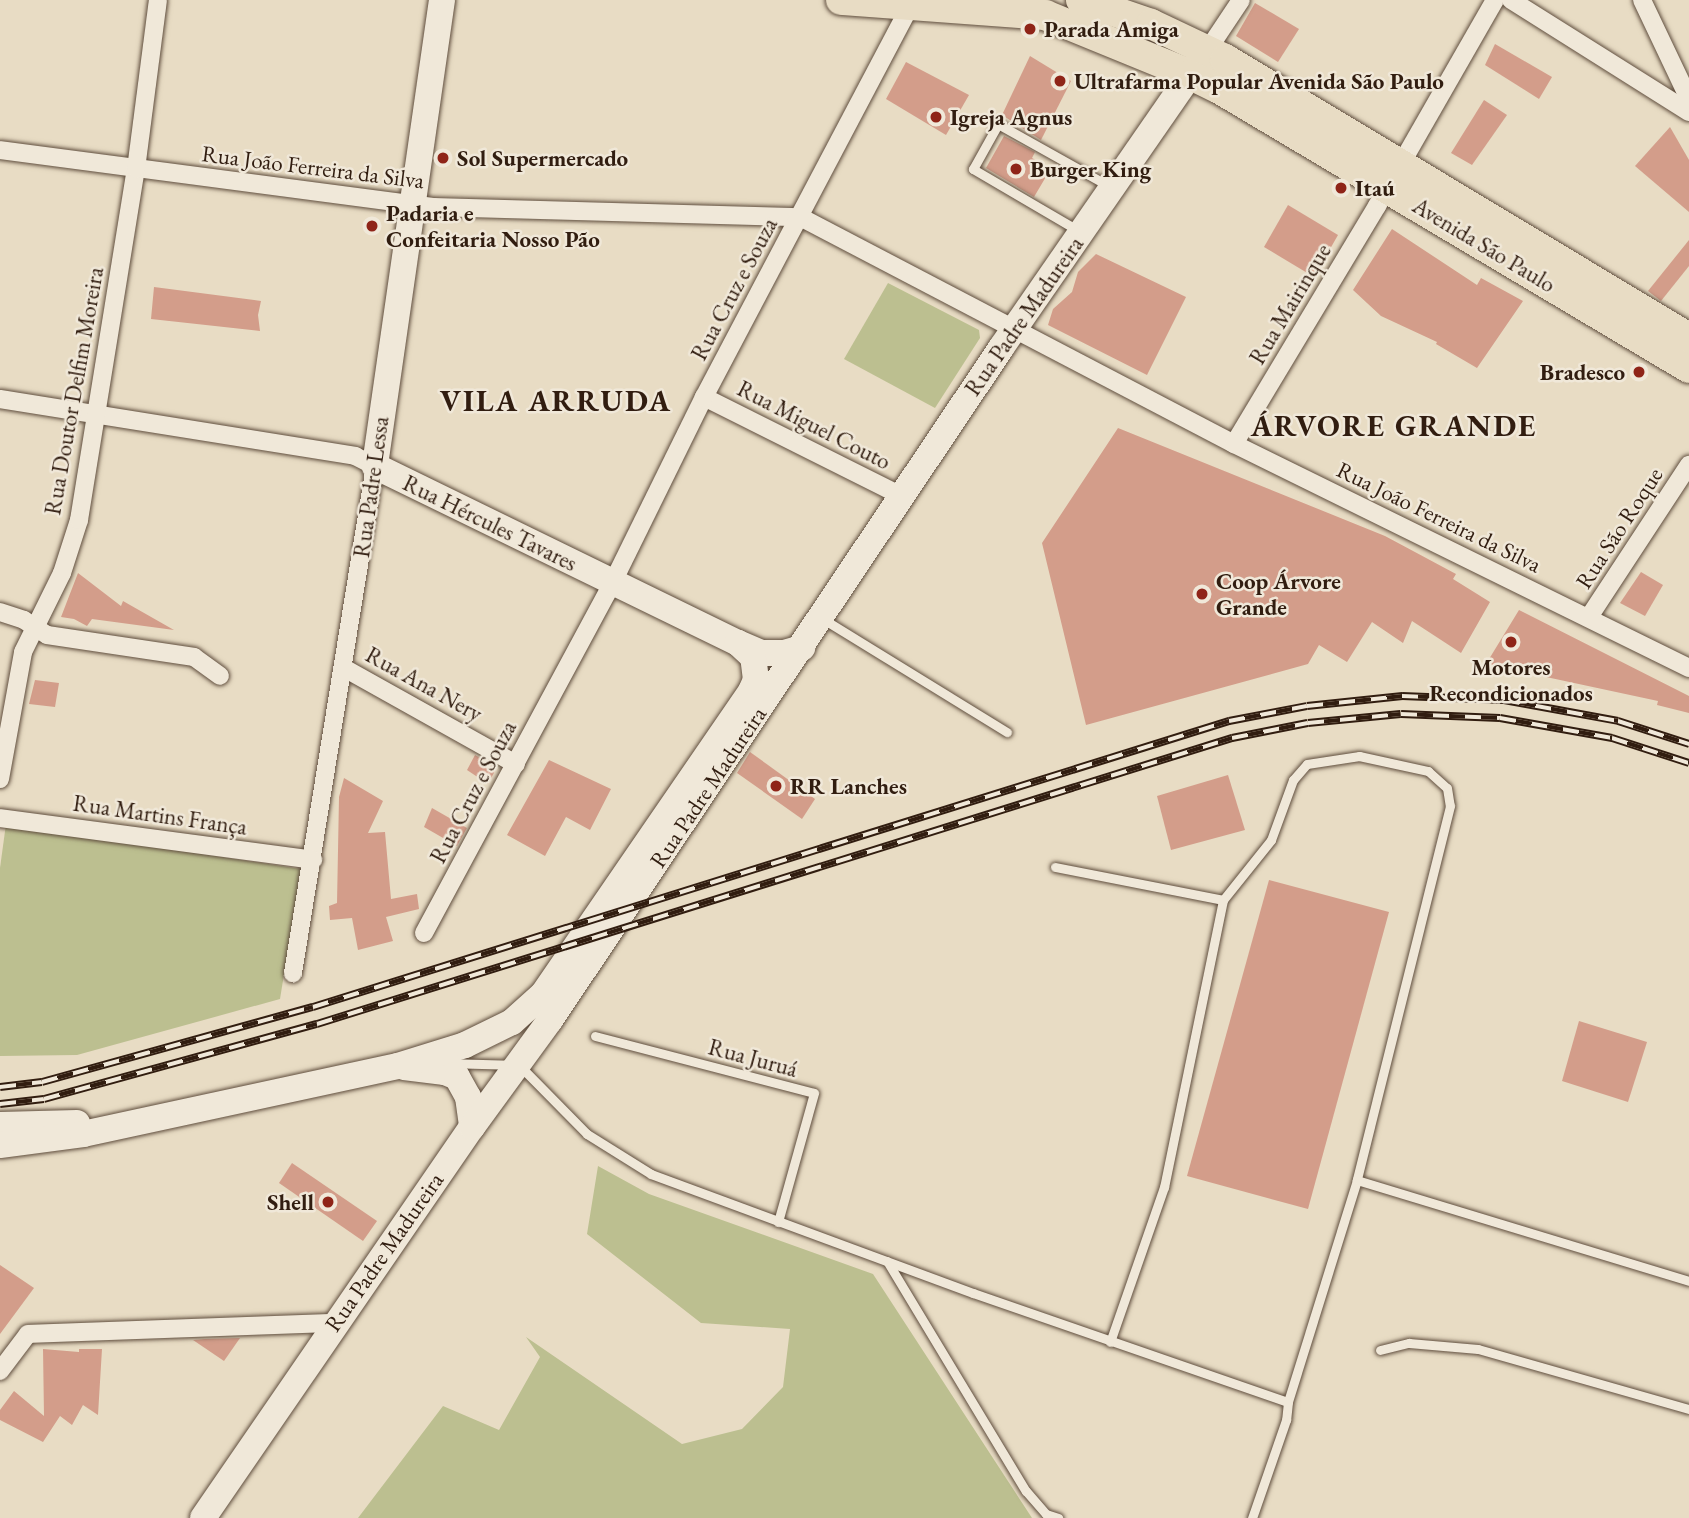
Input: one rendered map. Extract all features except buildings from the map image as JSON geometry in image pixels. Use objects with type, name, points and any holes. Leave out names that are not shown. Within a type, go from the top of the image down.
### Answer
[{"type":"main road","name":"Rua Padre Lessa","points":[[375,466],[442,0]]},
{"type":"main road","name":"Avenida São Paulo","points":[[841,0],[1045,15],[1199,63]]},
{"type":"main road","name":"Avenida São Paulo","points":[[1082,0],[1151,24],[1199,63],[1394,176],[1689,338]]},
{"type":"main road","name":"Rua Padre Madureira","points":[[203,1518],[335,1323],[472,1127],[519,1065],[1015,328],[1199,63]]},
{"type":"main road","name":"Avenida São Paulo","points":[[1394,176],[1689,368]]},
{"type":"main road","name":"Rua Hércules Tavares","points":[[375,466],[612,584],[738,643],[762,653],[784,653],[802,648]]},
{"type":"main road","name":"Rua Padre Madureira","points":[[398,1066],[465,1045],[512,1022],[543,994],[751,691],[756,680],[752,657],[738,643]]},
{"type":"main road","points":[[0,1145],[83,1134],[398,1066],[445,1072],[457,1077],[468,1097],[472,1127]]},
{"type":"main road","points":[[0,1125],[30,1122],[121,1124]]},
{"type":"street","name":"Rua Doutor Delfim Moreira","points":[[0,779],[23,652],[62,573],[79,520],[136,169],[158,0]]},
{"type":"street","points":[[1199,63],[1241,0]]},
{"type":"street","name":"Rua Mairinque","points":[[1234,444],[1394,176],[1495,0]]},
{"type":"street","points":[[1511,0],[1689,112]]},
{"type":"street","points":[[1642,0],[1689,99]]},
{"type":"street","name":"Rua Cruz e Souza","points":[[424,933],[612,584],[704,397],[911,4]]},
{"type":"street","name":"Rua João Ferreira da Silva","points":[[0,150],[412,205],[800,217],[1234,444],[1689,668]]},
{"type":"street","name":"Rua Miguel Couto","points":[[704,397],[902,496]]},
{"type":"street","name":"Rua Hércules Tavares","points":[[0,399],[355,456],[375,466]]},
{"type":"street","name":"Rua São Roque","points":[[1589,617],[1689,465]]},
{"type":"street","name":"Rua Padre Lessa","points":[[293,973],[375,466]]},
{"type":"street","points":[[0,612],[24,620],[47,635],[194,657],[220,676]]},
{"type":"street","name":"Rua Ana Nery","points":[[344,668],[516,764]]},
{"type":"street","name":"Rua Martins França","points":[[0,818],[313,860]]},
{"type":"street","points":[[0,1371],[28,1334],[335,1323]]},
{"type":"lane","points":[[1082,233],[973,169],[998,124],[1114,189]]},
{"type":"lane","points":[[822,618],[1007,732]]},
{"type":"lane","points":[[1111,1342],[1164,1187],[1223,900],[1272,840],[1293,780],[1307,764],[1359,756],[1428,771],[1447,788],[1450,806],[1357,1180],[1288,1402],[1286,1420],[1252,1518]]},
{"type":"lane","points":[[1055,867],[1223,900]]},
{"type":"lane","name":"Rua Juruá","points":[[595,1036],[814,1094],[778,1222]]},
{"type":"lane","points":[[398,1066],[472,1061],[519,1065],[587,1134],[651,1174],[1111,1342],[1288,1402]]},
{"type":"lane","points":[[1357,1180],[1689,1281]]},
{"type":"lane","points":[[887,1261],[1026,1491],[1046,1514],[1058,1518]]},
{"type":"lane","points":[[1380,1350],[1409,1343],[1478,1349],[1689,1409]]},
{"type":"green space","points":[[888,283],[979,330],[980,338],[935,408],[844,359]]},
{"type":"green space","points":[[6,824],[301,869],[280,999],[77,1055],[0,1056],[0,868]]},
{"type":"green space","points":[[598,1166],[649,1194],[873,1274],[1032,1518],[358,1518],[443,1406],[499,1430],[540,1357],[526,1337],[682,1444],[742,1429],[783,1387],[790,1329],[701,1323],[587,1234]]},
{"type":"railway","points":[[0,1087],[42,1082],[313,1007],[1229,721],[1307,706],[1402,696],[1504,700],[1618,721],[1689,744]]},
{"type":"railway","points":[[0,1104],[44,1099],[317,1024],[1232,738],[1308,723],[1401,714],[1500,718],[1612,738],[1689,763]]},
{"type":"place","name":"Parada Amiga","points":[[1030,29]]},
{"type":"place","name":"Ultrafarma Popular Avenida São Paulo","points":[[1060,81]]},
{"type":"place","name":"Igreja Agnus","points":[[936,117]]},
{"type":"place","name":"Sol Supermercado","points":[[443,158]]},
{"type":"place","name":"Burger King","points":[[1016,169]]},
{"type":"place","name":"Itaú","points":[[1341,188]]},
{"type":"place","name":"Padaria e Confeitaria Nosso Pão","points":[[372,226]]},
{"type":"place","name":"Bradesco","points":[[1639,372]]},
{"type":"place","name":"Coop Árvore Grande","points":[[1202,594]]},
{"type":"place","name":"Motores Recondicionados","points":[[1511,642]]},
{"type":"place","name":"RR Lanches","points":[[776,786]]},
{"type":"place","name":"Shell","points":[[328,1202]]},
{"type":"district","name":"VILA ARRUDA","points":[[556,401]]},
{"type":"district","name":"ÁRVORE GRANDE","points":[[1394,426]]}]
